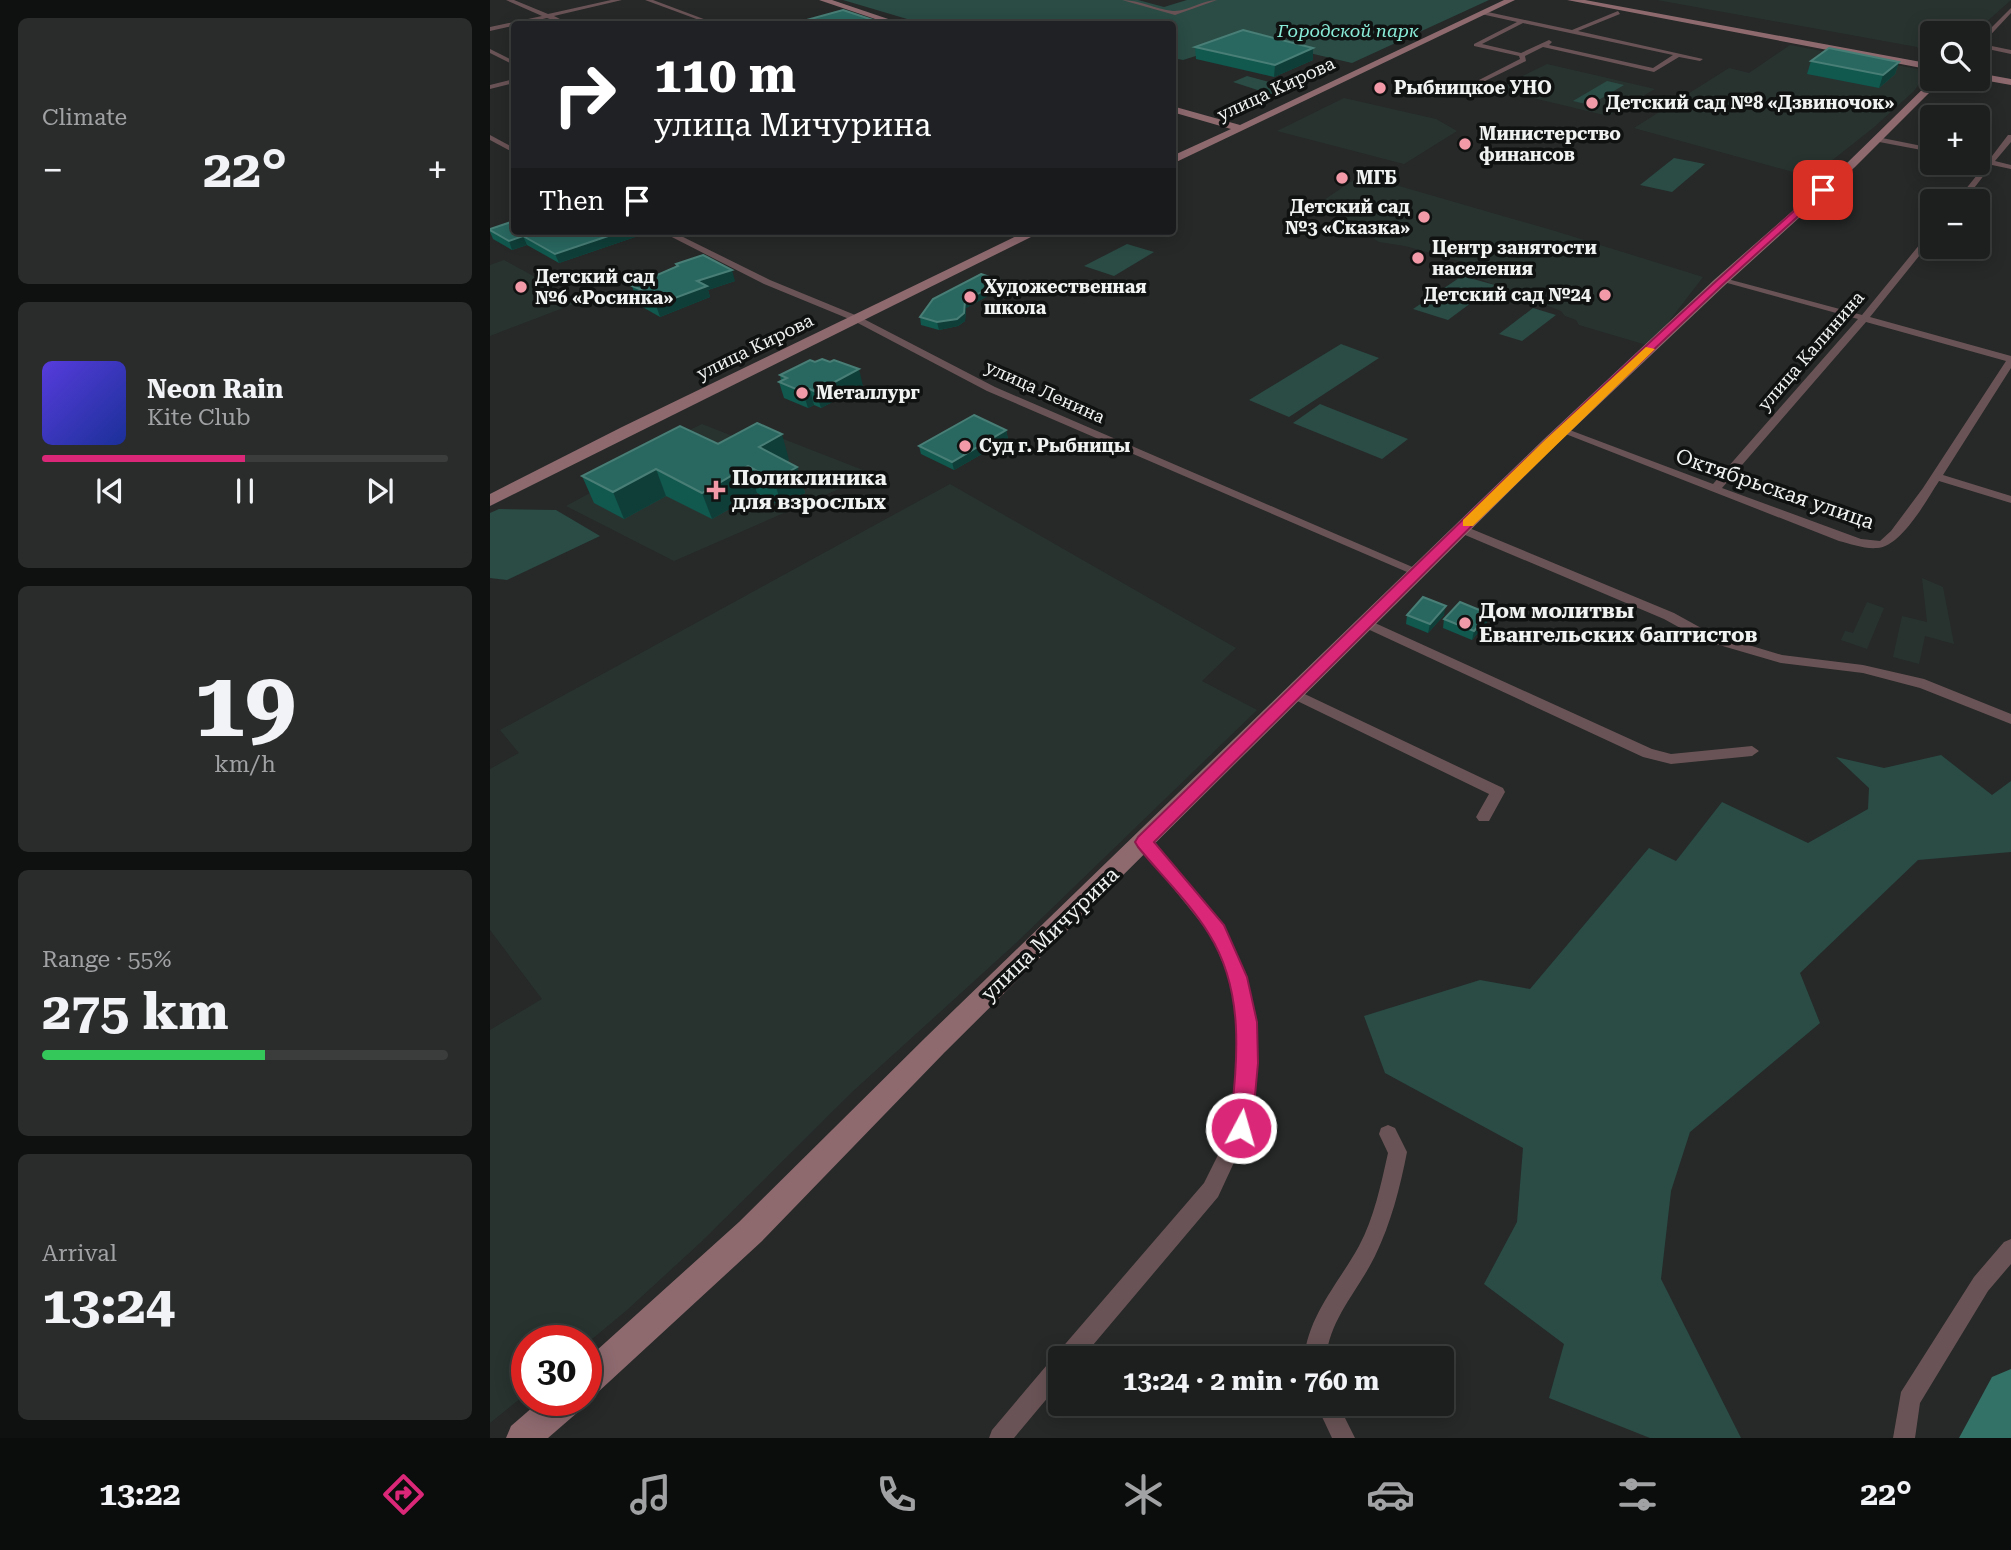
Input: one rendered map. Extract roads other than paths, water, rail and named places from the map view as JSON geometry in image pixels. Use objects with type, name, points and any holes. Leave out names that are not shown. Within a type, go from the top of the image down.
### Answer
[{"type":"street","points":[[509,0],[559,21]]},
{"type":"street","points":[[524,21],[619,0]]},
{"type":"street","points":[[649,0],[706,21]]},
{"type":"street","points":[[823,0],[889,21]]},
{"type":"street","points":[[1125,0],[1175,13],[1213,0]]},
{"type":"street","name":"улица Кирова","points":[[1176,159],[1511,0]]},
{"type":"street","points":[[1571,0],[1920,65]]},
{"type":"street","points":[[1990,32],[2011,10]]},
{"type":"street","points":[[1483,13],[1700,59]]},
{"type":"street","points":[[1563,36],[1618,13]]},
{"type":"street","points":[[1521,22],[1476,45],[1522,55],[1553,40]]},
{"type":"street","points":[[1998,23],[2008,25]]},
{"type":"street","points":[[490,29],[511,24]]},
{"type":"street","points":[[1542,45],[1654,70],[1679,54]]},
{"type":"street","points":[[1990,48],[2011,52]]},
{"type":"street","points":[[490,51],[511,62]]},
{"type":"street","points":[[1481,81],[1524,60],[1522,55]]},
{"type":"street","points":[[1990,78],[2011,82]]},
{"type":"street","points":[[490,87],[511,82]]},
{"type":"street","name":"улица Мичурина","points":[[602,1367],[750,1232],[935,1045],[1144,842],[1364,622],[1723,279],[1775,235],[1926,91]]},
{"type":"street","points":[[1176,110],[1239,128]]},
{"type":"street","points":[[490,137],[511,149]]},
{"type":"street","points":[[1969,189],[2011,137]]},
{"type":"street","points":[[1877,139],[1920,148]]},
{"type":"street","points":[[1992,163],[2011,167]]},
{"type":"street","name":"улица Ленина","points":[[672,235],[767,282],[857,318],[991,389],[1418,572]]},
{"type":"street","name":"улица Кирова","points":[[490,501],[620,434],[1029,235]]},
{"type":"street","name":"улица Калинина","points":[[1715,489],[1864,318],[1920,249]]},
{"type":"street","points":[[1723,279],[2011,360]]},
{"type":"street","name":"Октябрьская улица","points":[[1563,431],[1843,538],[1880,545],[1891,540],[2011,360]]},
{"type":"street","points":[[1935,476],[2011,500]]},
{"type":"street","points":[[1462,529],[1669,616],[1707,637],[1781,659],[1863,669],[1924,684],[2011,719]]},
{"type":"street","points":[[1364,622],[1647,753],[1671,759],[1752,751]]},
{"type":"street","points":[[1293,693],[1498,792],[1484,817]]},
{"type":"street","points":[[1078,1346],[1211,1190],[1241,1128],[1247,1063],[1247,1022],[1237,977],[1217,930],[1144,842]]},
{"type":"street","points":[[1317,1346],[1319,1332],[1367,1250],[1390,1190],[1398,1152],[1388,1133]]},
{"type":"street","points":[[1904,1438],[1909,1400],[1981,1284],[2011,1249]]},
{"type":"street","points":[[1000,1438],[1048,1381]]},
{"type":"street","points":[[523,1438],[548,1416]]},
{"type":"street","points":[[1333,1416],[1344,1438]]},
{"type":"waterway","points":[[1987,1438],[2011,1396]]},
{"type":"place","name":"Рыбницкое УНО","points":[[1380,88]]},
{"type":"place","name":"Детский сад №8 «Дзвиночок»","points":[[1592,103]]},
{"type":"place","name":"Министерство финансов","points":[[1465,144]]},
{"type":"place","name":"МГБ","points":[[1342,178]]},
{"type":"place","name":"Детский сад №3 «Сказка»","points":[[1424,217]]},
{"type":"place","name":"Центр занятости населения","points":[[1418,258]]},
{"type":"place","name":"Детский сад №6 «Росинка»","points":[[521,287]]},
{"type":"place","name":"Детский сад №24","points":[[1605,295]]},
{"type":"place","name":"Художественная школа","points":[[970,297]]},
{"type":"place","name":"Металлург","points":[[802,393]]},
{"type":"place","name":"Суд г. Рыбницы","points":[[965,446]]},
{"type":"place","name":"Поликлиника для взрослых","points":[[716,490]]},
{"type":"place","name":"Дом молитвы Евангельских баптистов","points":[[1465,623]]},
{"type":"park label","name":"Городской парк","points":[[1348,31]]}]
